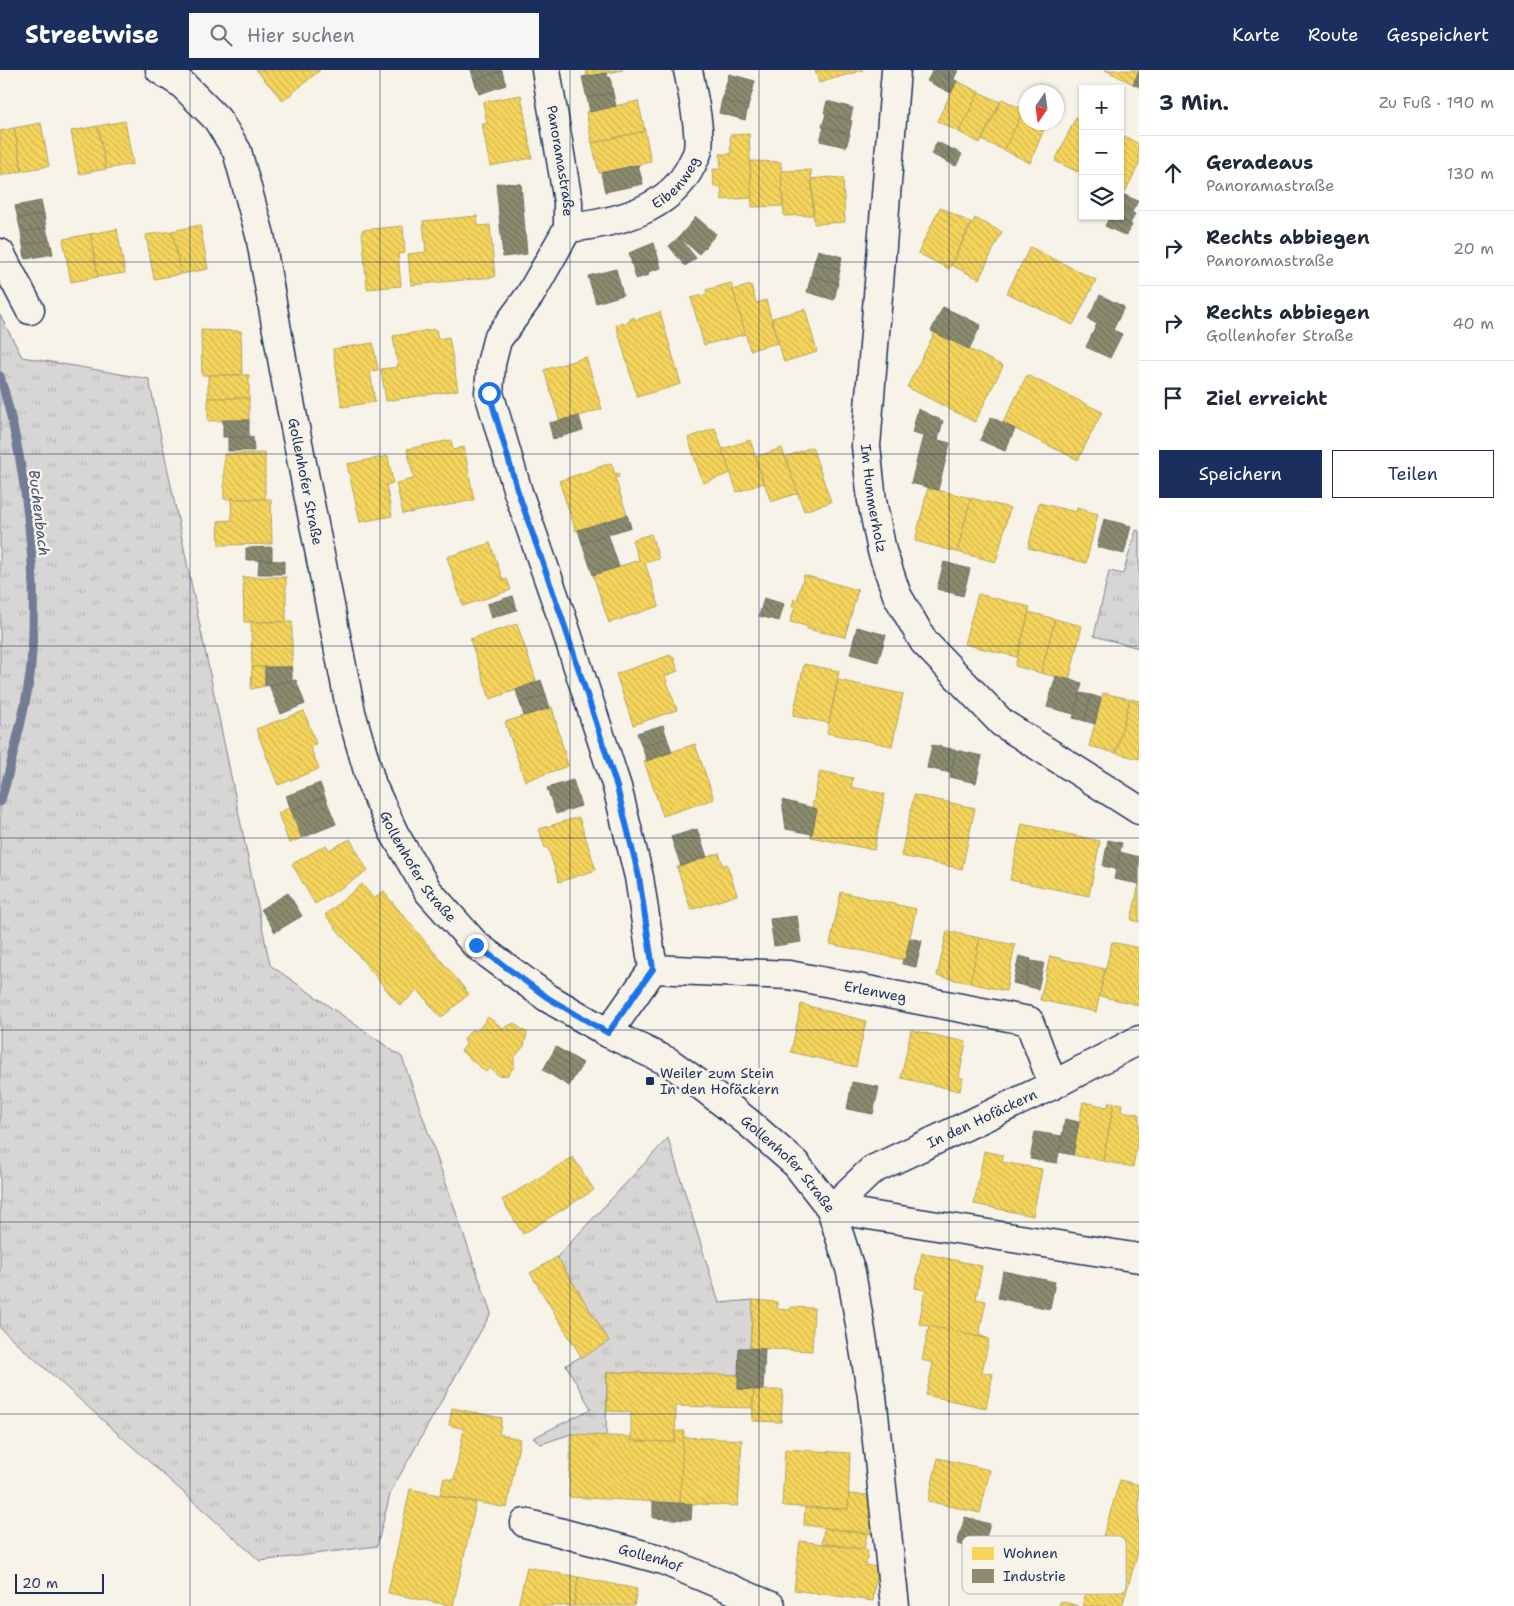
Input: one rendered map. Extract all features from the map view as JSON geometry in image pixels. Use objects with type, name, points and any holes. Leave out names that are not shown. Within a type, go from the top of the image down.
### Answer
[{"type":"street","name":"Gollenhofer Straße","points":[[160,70],[182,84],[217,119],[237,151],[260,235],[288,392],[352,712],[372,785],[394,833],[428,891],[476,945],[548,998],[608,1033],[669,1062],[749,1123],[796,1164],[831,1209],[851,1272],[872,1396],[895,1606]]},
{"type":"street","name":"Panoramastraße","points":[[546,70],[568,202],[568,228],[530,295],[497,340],[491,364],[489,393],[518,492],[562,618],[617,787],[639,877],[653,969]]},
{"type":"street","name":"Eibenweg","points":[[568,228],[600,224],[638,213],[664,199],[685,178],[698,151],[688,70]]},
{"type":"street","name":"Im Hummerholz","points":[[896,70],[866,446],[872,501],[882,551],[897,595],[924,642],[961,682],[1002,723],[1139,810]]},
{"type":"street","points":[[0,253],[30,310]]},
{"type":"street","points":[[608,1033],[653,969]]},
{"type":"street","name":"Erlenweg","points":[[653,969],[789,975],[1028,1022],[1053,1084]]},
{"type":"street","name":"In den Hofäckern","points":[[831,1209],[872,1170],[1053,1084],[1139,1040]]},
{"type":"street","points":[[831,1209],[1139,1258]]},
{"type":"street","name":"Gollenhof","points":[[525,1523],[663,1560],[771,1606]]},
{"type":"green space","points":[[0,315],[22,357],[149,379],[270,965],[402,1057],[491,1313],[391,1491],[377,1546],[260,1561],[0,1328]]},
{"type":"green space","points":[[1136,530],[1139,531],[1139,648],[1094,636],[1109,571],[1123,574]]},
{"type":"green space","points":[[668,1138],[719,1303],[753,1300],[750,1348],[739,1348],[738,1375],[607,1372],[606,1436],[571,1434],[541,1444],[533,1438],[591,1409],[566,1365],[609,1341],[557,1257]]},
{"type":"building: Wohnen","points":[[256,70],[320,70],[283,101]]},
{"type":"building: Wohnen","points":[[586,70],[623,70],[587,77]]},
{"type":"building: Wohnen","points":[[815,70],[863,70],[819,83]]},
{"type":"building: Wohnen","points":[[1105,70],[1139,70],[1139,71],[1133,84]]},
{"type":"building: Wohnen","points":[[957,81],[979,92],[959,132],[937,121]]},
{"type":"building: Wohnen","points":[[979,92],[1000,102],[980,143],[959,132]]},
{"type":"building: Wohnen","points":[[521,95],[532,158],[490,166],[482,124],[487,124],[483,102]]},
{"type":"building: Wohnen","points":[[1002,99],[1019,108],[1019,120],[1004,150],[982,140]]},
{"type":"building: Wohnen","points":[[638,101],[645,131],[592,143],[586,112]]},
{"type":"building: Wohnen","points":[[1076,117],[1079,119],[1079,170],[1078,172],[1055,161]]},
{"type":"building: Wohnen","points":[[1019,120],[1019,130],[1044,130],[1030,163],[1004,150]]},
{"type":"building: Wohnen","points":[[125,121],[133,164],[106,169],[98,126]]},
{"type":"building: Wohnen","points":[[41,123],[49,166],[22,171],[14,128]]},
{"type":"building: Wohnen","points":[[98,126],[106,169],[79,174],[71,131]]},
{"type":"building: Wohnen","points":[[14,128],[22,171],[0,176],[0,131]]},
{"type":"building: Wohnen","points":[[645,131],[651,162],[599,173],[592,143]]},
{"type":"building: Wohnen","points":[[749,134],[752,198],[722,200],[721,186],[714,187],[713,169],[721,169],[720,154],[731,154],[730,135]]},
{"type":"building: Wohnen","points":[[1124,136],[1139,144],[1139,164],[1125,192]]},
{"type":"building: Wohnen","points":[[750,161],[781,162],[783,206],[752,207]]},
{"type":"building: Wohnen","points":[[811,170],[813,215],[784,216],[781,171]]},
{"type":"building: Wohnen","points":[[843,178],[845,222],[814,224],[812,179]]},
{"type":"building: Wohnen","points":[[940,207],[971,223],[949,269],[918,253]]},
{"type":"building: Wohnen","points":[[477,216],[478,226],[490,225],[495,277],[411,285],[408,254],[426,252],[423,221]]},
{"type":"building: Wohnen","points":[[975,218],[1002,232],[979,279],[951,265]]},
{"type":"building: Wohnen","points":[[200,225],[208,269],[181,274],[172,231]]},
{"type":"building: Wohnen","points":[[403,226],[405,253],[398,254],[401,286],[367,289],[362,230]]},
{"type":"building: Wohnen","points":[[117,229],[125,273],[98,277],[90,234]]},
{"type":"building: Wohnen","points":[[172,231],[181,274],[154,279],[146,235]]},
{"type":"building: Wohnen","points":[[90,234],[98,277],[71,282],[63,239]]},
{"type":"building: Wohnen","points":[[1030,247],[1096,280],[1073,325],[1007,293]]},
{"type":"building: Wohnen","points":[[731,283],[746,334],[704,345],[691,298],[707,294],[706,290]]},
{"type":"building: Wohnen","points":[[751,285],[756,303],[766,300],[778,343],[750,350],[733,290]]},
{"type":"building: Wohnen","points":[[805,309],[817,352],[784,362],[772,318]]},
{"type":"building: Wohnen","points":[[660,312],[681,384],[637,397],[616,325],[631,321],[630,319],[634,317],[635,320]]},
{"type":"building: Wohnen","points":[[436,329],[438,339],[449,337],[458,390],[386,401],[381,369],[398,367],[393,336]]},
{"type":"building: Wohnen","points":[[201,330],[241,331],[242,375],[202,375]]},
{"type":"building: Wohnen","points":[[935,332],[1003,366],[975,422],[907,387]]},
{"type":"building: Wohnen","points":[[373,343],[378,370],[370,371],[375,402],[342,407],[333,349]]},
{"type":"building: Wohnen","points":[[586,357],[602,409],[560,422],[544,370]]},
{"type":"building: Wohnen","points":[[208,375],[249,375],[249,398],[208,398]]},
{"type":"building: Wohnen","points":[[1027,375],[1102,412],[1078,460],[1003,423]]},
{"type":"building: Wohnen","points":[[208,398],[249,398],[249,420],[208,421]]},
{"type":"building: Wohnen","points":[[715,428],[731,473],[703,483],[688,438]]},
{"type":"building: Wohnen","points":[[451,440],[453,450],[464,447],[474,500],[403,514],[396,483],[414,479],[407,449]]},
{"type":"building: Wohnen","points":[[750,440],[764,483],[737,492],[722,449]]},
{"type":"building: Wohnen","points":[[812,447],[831,502],[804,511],[785,457]]},
{"type":"building: Wohnen","points":[[782,448],[798,493],[771,502],[755,457]]},
{"type":"building: Wohnen","points":[[265,453],[265,499],[224,499],[224,454]]},
{"type":"building: Wohnen","points":[[388,456],[393,483],[386,485],[392,516],[360,522],[347,464]]},
{"type":"building: Wohnen","points":[[611,463],[615,474],[618,473],[619,477],[615,478],[627,515],[576,531],[559,481]]},
{"type":"building: Wohnen","points":[[928,488],[971,498],[957,552],[915,541]]},
{"type":"building: Wohnen","points":[[971,498],[1010,508],[996,562],[957,552]]},
{"type":"building: Wohnen","points":[[231,499],[271,499],[272,544],[219,545],[218,521],[232,520]]},
{"type":"building: Wohnen","points":[[1039,503],[1076,512],[1077,508],[1098,514],[1086,563],[1028,548]]},
{"type":"building: Wohnen","points":[[651,534],[659,559],[645,563],[659,606],[609,623],[593,575],[639,560],[632,540]]},
{"type":"building: Wohnen","points":[[490,543],[503,580],[507,579],[511,590],[463,606],[447,557]]},
{"type":"building: Wohnen","points":[[804,575],[858,590],[845,637],[807,629],[807,626],[790,622],[795,607],[792,606],[794,599],[797,600]]},
{"type":"building: Wohnen","points":[[243,577],[286,577],[286,622],[244,622]]},
{"type":"building: Wohnen","points":[[978,594],[1030,607],[1017,657],[964,644]]},
{"type":"building: Wohnen","points":[[1029,612],[1055,619],[1041,673],[1015,666]]},
{"type":"building: Wohnen","points":[[1055,619],[1082,626],[1069,680],[1041,673]]},
{"type":"building: Wohnen","points":[[251,622],[292,622],[292,667],[252,667]]},
{"type":"building: Wohnen","points":[[517,624],[537,683],[490,699],[470,639]]},
{"type":"building: Wohnen","points":[[670,655],[674,658],[678,671],[665,676],[677,710],[633,725],[616,674]]},
{"type":"building: Wohnen","points":[[804,664],[839,671],[829,723],[793,716]]},
{"type":"building: Wohnen","points":[[252,667],[265,667],[265,686],[251,689]]},
{"type":"building: Wohnen","points":[[838,680],[903,694],[892,746],[827,733]]},
{"type":"building: Wohnen","points":[[1103,693],[1130,699],[1116,753],[1089,746]]},
{"type":"building: Wohnen","points":[[1130,699],[1139,701],[1139,759],[1116,753]]},
{"type":"building: Wohnen","points":[[552,707],[568,766],[525,781],[505,722]]},
{"type":"building: Wohnen","points":[[304,711],[316,744],[310,746],[319,769],[278,785],[256,729]]},
{"type":"building: Wohnen","points":[[695,744],[714,799],[663,816],[644,761]]},
{"type":"building: Wohnen","points":[[820,771],[853,778],[851,787],[885,794],[874,850],[811,837],[817,809],[812,807]]},
{"type":"building: Wohnen","points":[[914,795],[975,808],[962,869],[901,856]]},
{"type":"building: Wohnen","points":[[291,807],[302,838],[289,843],[278,813]]},
{"type":"building: Wohnen","points":[[579,817],[596,870],[559,882],[548,848],[545,848],[539,829]]},
{"type":"building: Wohnen","points":[[1022,824],[1100,841],[1089,896],[1010,880]]},
{"type":"building: Wohnen","points":[[350,839],[368,871],[315,904],[292,864],[326,845],[329,850]]},
{"type":"building: Wohnen","points":[[719,853],[723,866],[727,864],[737,895],[691,910],[677,867]]},
{"type":"building: Wohnen","points":[[362,884],[374,899],[383,891],[469,994],[441,1018],[418,990],[400,1006],[325,915]]},
{"type":"building: Wohnen","points":[[1139,884],[1139,922],[1131,920]]},
{"type":"building: Wohnen","points":[[841,892],[916,909],[905,960],[830,944]]},
{"type":"building: Wohnen","points":[[947,931],[980,938],[970,983],[937,976]]},
{"type":"building: Wohnen","points":[[980,938],[1015,945],[1006,991],[970,983]]},
{"type":"building: Wohnen","points":[[1112,942],[1139,948],[1139,1005],[1099,996]]},
{"type":"building: Wohnen","points":[[1050,956],[1105,969],[1096,1012],[1040,1000]]},
{"type":"building: Wohnen","points":[[801,1004],[866,1021],[856,1067],[791,1052]]},
{"type":"building: Wohnen","points":[[488,1017],[503,1028],[514,1023],[527,1033],[524,1046],[514,1058],[514,1067],[508,1075],[499,1076],[490,1068],[486,1072],[461,1051],[466,1045],[464,1039],[471,1030],[477,1031]]},
{"type":"building: Wohnen","points":[[911,1030],[966,1042],[959,1077],[963,1078],[960,1091],[901,1078]]},
{"type":"building: Wohnen","points":[[1083,1102],[1108,1107],[1109,1102],[1114,1103],[1103,1161],[1073,1155]]},
{"type":"building: Wohnen","points":[[1114,1103],[1122,1104],[1121,1111],[1139,1114],[1139,1134],[1133,1167],[1103,1161]]},
{"type":"building: Wohnen","points":[[984,1151],[1003,1155],[1002,1162],[1042,1169],[1033,1216],[974,1204]]},
{"type":"building: Wohnen","points":[[573,1157],[594,1190],[523,1234],[502,1200]]},
{"type":"building: Wohnen","points":[[922,1253],[982,1266],[976,1299],[986,1301],[979,1335],[989,1339],[919,1324],[925,1290],[915,1288]]},
{"type":"building: Wohnen","points":[[557,1257],[609,1341],[582,1358],[530,1273]]},
{"type":"building: Wohnen","points":[[753,1300],[777,1302],[777,1309],[790,1310],[791,1307],[814,1308],[812,1351],[750,1348]]},
{"type":"building: Wohnen","points":[[929,1326],[989,1339],[982,1372],[993,1374],[986,1408],[926,1395],[933,1363],[922,1360]]},
{"type":"building: Wohnen","points":[[607,1372],[738,1375],[738,1389],[754,1390],[752,1408],[676,1406],[675,1442],[631,1441],[631,1412],[607,1411]]},
{"type":"building: Wohnen","points":[[754,1390],[783,1390],[781,1422],[752,1421]]},
{"type":"building: Wohnen","points":[[452,1408],[502,1418],[499,1434],[520,1439],[507,1508],[440,1495],[444,1478],[454,1480],[464,1429],[449,1425]]},
{"type":"building: Wohnen","points":[[675,1431],[684,1431],[680,1503],[569,1497],[571,1434],[630,1437],[631,1441],[675,1442]]},
{"type":"building: Wohnen","points":[[683,1437],[742,1440],[738,1506],[680,1503]]},
{"type":"building: Wohnen","points":[[785,1449],[850,1453],[848,1509],[782,1506]]},
{"type":"building: Wohnen","points":[[938,1458],[990,1470],[980,1513],[928,1501]]},
{"type":"building: Wohnen","points":[[1120,1480],[1139,1485],[1139,1549],[1126,1593],[1126,1536],[1103,1536]]},
{"type":"building: Wohnen","points":[[410,1489],[476,1503],[453,1606],[388,1593]]},
{"type":"building: Wohnen","points":[[849,1494],[868,1495],[873,1534],[804,1525],[805,1508],[848,1509]]},
{"type":"building: Wohnen","points":[[824,1528],[867,1534],[864,1549],[822,1543]]},
{"type":"building: Wohnen","points":[[800,1541],[868,1550],[866,1565],[877,1567],[873,1601],[794,1590]]},
{"type":"building: Wohnen","points":[[527,1567],[578,1577],[574,1606],[518,1606]]},
{"type":"building: Wohnen","points":[[578,1577],[637,1589],[634,1606],[574,1606]]},
{"type":"building: Wohnen","points":[[1086,1594],[1126,1594],[1122,1606],[1082,1606]]},
{"type":"building: Wohnen","points":[[1061,1601],[1078,1606],[1059,1606]]},
{"type":"building: Industrie","points":[[471,70],[502,70],[502,71],[474,80]]},
{"type":"building: Industrie","points":[[933,70],[957,81],[951,93],[927,81]]},
{"type":"building: Industrie","points":[[935,70],[958,70],[954,79]]},
{"type":"building: Industrie","points":[[502,71],[506,85],[479,94],[474,80]]},
{"type":"building: Industrie","points":[[1139,71],[1139,87],[1133,84]]},
{"type":"building: Industrie","points":[[607,73],[608,78],[610,77],[613,93],[587,98],[582,77]]},
{"type":"building: Industrie","points":[[729,74],[755,81],[748,107],[722,100]]},
{"type":"building: Industrie","points":[[613,93],[616,106],[590,112],[587,98]]},
{"type":"building: Industrie","points":[[722,100],[748,107],[745,120],[719,113]]},
{"type":"building: Industrie","points":[[827,101],[853,108],[850,120],[824,113]]},
{"type":"building: Industrie","points":[[826,114],[852,121],[849,134],[822,127]]},
{"type":"building: Industrie","points":[[824,127],[850,134],[846,147],[820,141]]},
{"type":"building: Industrie","points":[[937,142],[962,154],[956,166],[931,154]]},
{"type":"building: Industrie","points":[[638,165],[643,184],[605,192],[601,173]]},
{"type":"building: Industrie","points":[[496,183],[521,184],[527,254],[503,257]]},
{"type":"building: Industrie","points":[[1124,195],[1138,201],[1132,212],[1124,209]]},
{"type":"building: Industrie","points":[[41,201],[44,214],[18,219],[15,206]]},
{"type":"building: Industrie","points":[[1124,209],[1135,214],[1130,224],[1122,220],[1124,220]]},
{"type":"building: Industrie","points":[[44,214],[46,228],[21,232],[18,219]]},
{"type":"building: Industrie","points":[[696,217],[716,234],[699,254],[679,237]]},
{"type":"building: Industrie","points":[[1108,220],[1120,220],[1132,225],[1126,236],[1105,226]]},
{"type":"building: Industrie","points":[[46,228],[49,240],[23,245],[21,232]]},
{"type":"building: Industrie","points":[[679,237],[696,258],[685,266],[669,246]]},
{"type":"building: Industrie","points":[[50,240],[53,254],[25,259],[23,245]]},
{"type":"building: Industrie","points":[[654,243],[661,268],[648,272],[649,275],[636,279],[629,253]]},
{"type":"building: Industrie","points":[[818,250],[842,257],[839,270],[814,263]]},
{"type":"building: Industrie","points":[[814,263],[840,270],[837,283],[811,276]]},
{"type":"building: Industrie","points":[[616,269],[623,295],[596,303],[588,276]]},
{"type":"building: Industrie","points":[[811,276],[838,283],[834,300],[807,292]]},
{"type":"building: Industrie","points":[[1100,295],[1124,307],[1113,330],[1122,334],[1110,358],[1086,347],[1097,324],[1088,319]]},
{"type":"building: Industrie","points":[[943,307],[981,325],[969,349],[931,331]]},
{"type":"building: Industrie","points":[[918,409],[943,421],[938,440],[912,433]]},
{"type":"building: Industrie","points":[[579,416],[583,430],[553,439],[549,423]]},
{"type":"building: Industrie","points":[[991,417],[1015,429],[1005,451],[980,440]]},
{"type":"building: Industrie","points":[[223,420],[249,420],[249,437],[223,437]]},
{"type":"building: Industrie","points":[[923,436],[950,443],[938,490],[911,483]]},
{"type":"building: Industrie","points":[[228,437],[253,437],[254,451],[228,451]]},
{"type":"building: Industrie","points":[[627,515],[631,527],[582,543],[578,530]]},
{"type":"building: Industrie","points":[[1104,519],[1131,526],[1124,554],[1097,547]]},
{"type":"building: Industrie","points":[[608,534],[619,567],[593,575],[582,543]]},
{"type":"building: Industrie","points":[[272,547],[272,560],[246,560],[246,548]]},
{"type":"building: Industrie","points":[[259,560],[284,561],[284,574],[258,574]]},
{"type":"building: Industrie","points":[[944,562],[970,569],[963,596],[937,589]]},
{"type":"building: Industrie","points":[[513,596],[517,610],[491,618],[487,604]]},
{"type":"building: Industrie","points":[[764,598],[784,604],[779,621],[759,616]]},
{"type":"building: Industrie","points":[[857,627],[886,635],[878,662],[850,654]]},
{"type":"building: Industrie","points":[[265,667],[292,667],[292,680],[265,686]]},
{"type":"building: Industrie","points":[[1056,676],[1082,683],[1074,714],[1047,707]]},
{"type":"building: Industrie","points":[[296,680],[305,704],[281,714],[269,685]]},
{"type":"building: Industrie","points":[[541,680],[546,695],[520,703],[516,690]]},
{"type":"building: Industrie","points":[[1080,693],[1091,695],[1085,721],[1073,718]]},
{"type":"building: Industrie","points":[[546,695],[550,708],[524,716],[520,703]]},
{"type":"building: Industrie","points":[[1091,695],[1101,698],[1095,724],[1085,721]]},
{"type":"building: Industrie","points":[[663,725],[667,738],[642,747],[637,733]]},
{"type":"building: Industrie","points":[[667,738],[672,752],[647,761],[642,747]]},
{"type":"building: Industrie","points":[[932,745],[956,750],[951,773],[927,768]]},
{"type":"building: Industrie","points":[[956,750],[982,756],[976,783],[950,777]]},
{"type":"building: Industrie","points":[[573,780],[581,806],[556,814],[547,788]]},
{"type":"building: Industrie","points":[[320,783],[325,797],[291,810],[286,796]]},
{"type":"building: Industrie","points":[[325,797],[336,824],[302,838],[291,810]]},
{"type":"building: Industrie","points":[[782,800],[817,809],[812,834],[786,829]]},
{"type":"building: Industrie","points":[[697,829],[707,857],[681,866],[671,837]]},
{"type":"building: Industrie","points":[[1108,840],[1122,843],[1116,869],[1103,866]]},
{"type":"building: Industrie","points":[[1120,852],[1139,857],[1139,884],[1114,879]]},
{"type":"building: Industrie","points":[[288,893],[302,916],[275,932],[261,909]]},
{"type":"building: Industrie","points":[[797,916],[801,942],[774,946],[770,919]]},
{"type":"building: Industrie","points":[[910,938],[922,941],[916,967],[902,964],[903,959],[905,960]]},
{"type":"building: Industrie","points":[[1019,956],[1031,959],[1025,986],[1013,983]]},
{"type":"building: Industrie","points":[[1031,961],[1044,963],[1038,989],[1025,986]]},
{"type":"building: Industrie","points":[[556,1047],[583,1063],[569,1086],[543,1070]]},
{"type":"building: Industrie","points":[[852,1082],[879,1087],[873,1114],[847,1109]]},
{"type":"building: Industrie","points":[[1065,1119],[1079,1122],[1073,1155],[1059,1152]]},
{"type":"building: Industrie","points":[[1035,1132],[1062,1136],[1057,1163],[1030,1159]]},
{"type":"building: Industrie","points":[[1003,1271],[1055,1282],[1050,1309],[998,1298]]},
{"type":"building: Industrie","points":[[739,1348],[765,1349],[763,1390],[738,1389]]},
{"type":"building: Industrie","points":[[653,1502],[692,1504],[691,1520],[653,1518]]},
{"type":"building: Industrie","points":[[965,1517],[990,1524],[986,1536],[962,1536],[962,1545],[957,1544]]},
{"type":"waterway","name":"Buchenbach","points":[[0,376],[17,445],[23,482],[32,557],[33,594],[33,630],[28,686],[7,781],[0,802]]},
{"type":"place","name":"Weiler zum Stein In den Hofäckern","points":[[650,1081]]},
{"type":"route","points":[[476,945],[548,998],[608,1033],[653,969],[639,877],[617,787],[562,618],[518,492],[489,393]]}]
